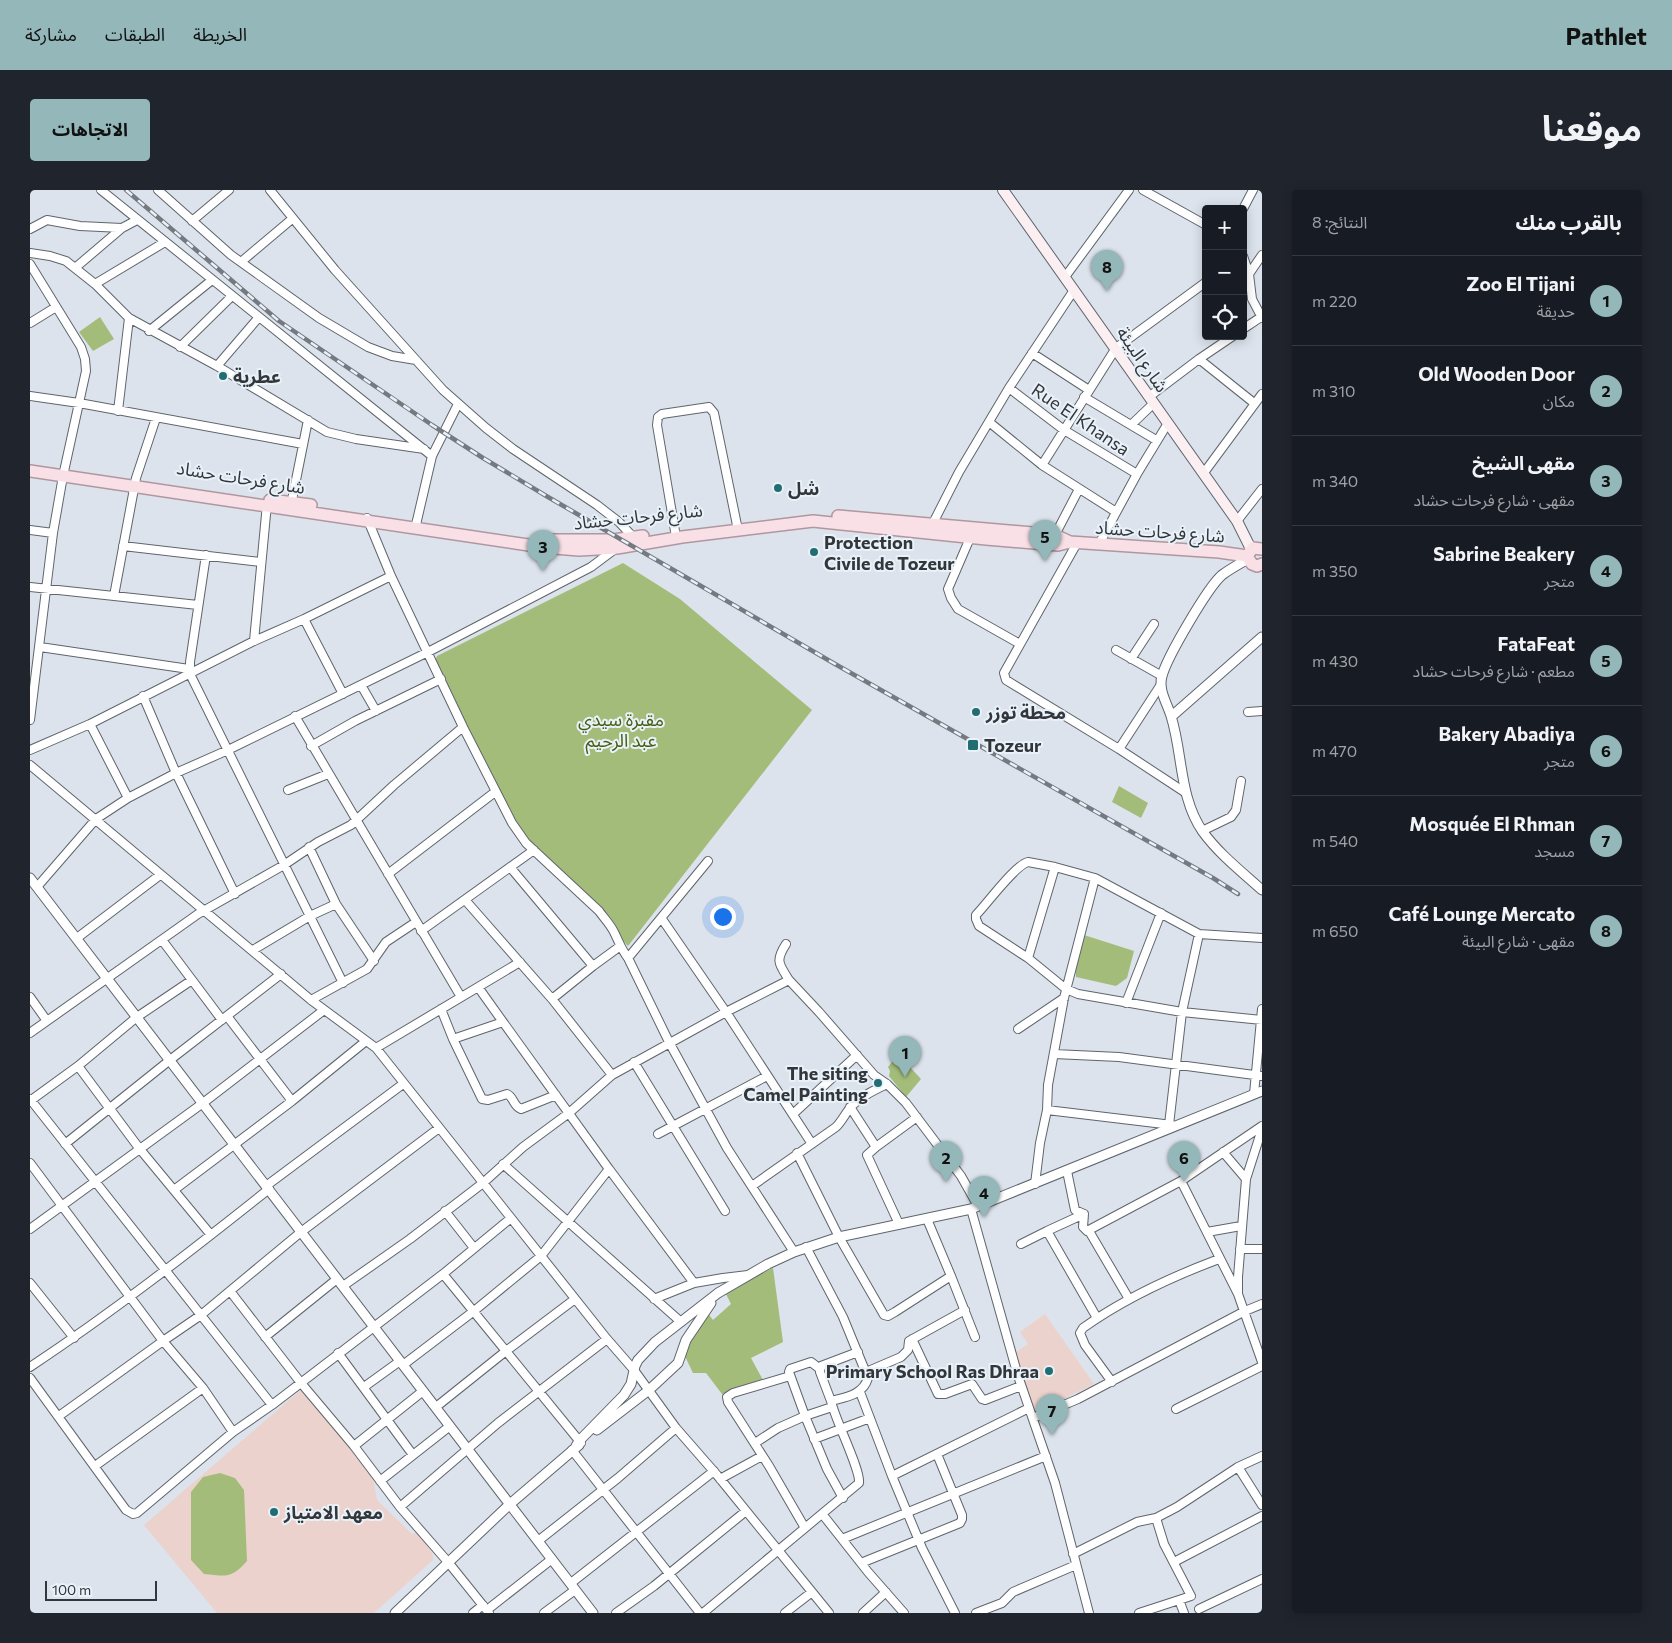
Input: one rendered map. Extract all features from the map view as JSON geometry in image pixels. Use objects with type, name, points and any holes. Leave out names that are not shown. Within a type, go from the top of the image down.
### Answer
[{"type":"main road","name":"شارع البيئة","points":[[1003,190],[1237,521],[1256,559]]},
{"type":"main road","name":"شارع فرحات حشاد","points":[[30,463],[64,472]]},
{"type":"main road","name":"شارع فرحات حشاد","points":[[30,471],[64,472],[135,482],[542,547],[579,550],[636,541],[682,537],[737,526]]},
{"type":"main road","name":"شارع فرحات حشاد","points":[[636,541],[675,531],[813,521],[930,528],[988,534],[1058,545],[1074,543],[1099,544],[1219,552],[1256,559]]},
{"type":"main road","name":"شارع فرحات حشاد","points":[[930,528],[970,538],[988,534],[1055,535],[1062,536],[1074,543]]},
{"type":"street","points":[[101,190],[432,456]]},
{"type":"street","points":[[158,190],[241,262],[319,318],[355,340],[380,352],[416,360]]},
{"type":"street","points":[[192,221],[229,190]]},
{"type":"street","points":[[270,190],[335,270],[458,404],[513,449],[597,505],[636,541]]},
{"type":"street","points":[[1065,278],[1129,190]]},
{"type":"street","points":[[1143,190],[1202,223]]},
{"type":"street","points":[[1245,205],[1253,190]]},
{"type":"street","points":[[241,262],[292,218]]},
{"type":"street","points":[[30,229],[47,220],[80,226],[122,228]]},
{"type":"street","points":[[75,268],[122,228],[137,220]]},
{"type":"street","points":[[95,284],[164,242]]},
{"type":"street","points":[[30,253],[66,260],[95,284],[129,318],[217,366],[327,432],[338,436],[424,449]]},
{"type":"street","points":[[1249,274],[1262,256]]},
{"type":"street","points":[[30,264],[81,347],[85,359],[86,374],[64,472],[53,533],[30,720]]},
{"type":"street","points":[[1247,268],[1252,299],[1262,318],[1247,327]]},
{"type":"street","points":[[150,330],[212,280]]},
{"type":"street","points":[[1042,465],[1116,348],[1202,285]]},
{"type":"street","points":[[930,528],[959,472],[1009,388],[1074,290]]},
{"type":"street","points":[[180,347],[232,296]]},
{"type":"street","points":[[30,323],[56,307]]},
{"type":"street","points":[[217,366],[259,317]]},
{"type":"street","points":[[118,411],[129,318]]},
{"type":"street","points":[[1131,425],[1152,400],[1199,358],[1227,340]]},
{"type":"street","points":[[1032,353],[1131,425],[1156,440]]},
{"type":"street","points":[[1199,358],[1254,403]]},
{"type":"street","name":"Rue El Khansa","points":[[1009,388],[1064,430],[1137,474]]},
{"type":"street","points":[[1203,474],[1254,403],[1262,395]]},
{"type":"street","points":[[30,396],[79,403],[303,444]]},
{"type":"street","points":[[416,526],[432,456],[458,404]]},
{"type":"street","points":[[675,531],[657,419],[662,414],[709,407],[714,413],[737,526]]},
{"type":"street","points":[[114,596],[135,482],[156,418]]},
{"type":"street","points":[[291,506],[308,420]]},
{"type":"street","points":[[989,422],[1042,465],[1116,512]]},
{"type":"street","points":[[1099,544],[1156,440],[1168,423]]},
{"type":"street","points":[[1055,535],[1080,489]]},
{"type":"street","points":[[1237,521],[1262,489]]},
{"type":"street","points":[[254,641],[267,503]]},
{"type":"street","points":[[368,519],[391,576],[463,727],[495,792],[518,833],[599,911],[615,934],[619,947],[628,958],[669,1042],[727,1148],[794,1252]]},
{"type":"street","points":[[30,530],[53,533]]},
{"type":"street","points":[[970,538],[948,589],[951,598],[958,609],[1020,644]]},
{"type":"street","points":[[1074,543],[1004,673],[1006,680],[1119,749],[1186,793]]},
{"type":"street","points":[[37,887],[96,819],[128,798],[428,652],[591,567],[614,544]]},
{"type":"street","points":[[123,546],[261,562]]},
{"type":"street","points":[[206,555],[189,671],[343,982]]},
{"type":"street","points":[[1119,749],[1160,686],[1162,676],[1182,635],[1211,588],[1222,576],[1256,559]]},
{"type":"street","points":[[30,750],[90,724],[189,671],[304,619],[391,576]]},
{"type":"street","points":[[30,587],[198,605]]},
{"type":"street","points":[[304,619],[343,694]]},
{"type":"street","points":[[1131,659],[1154,624]]},
{"type":"street","points":[[1172,716],[1262,637]]},
{"type":"street","points":[[40,647],[189,671]]},
{"type":"street","points":[[1116,650],[1162,676]]},
{"type":"street","points":[[311,746],[441,679]]},
{"type":"street","points":[[361,685],[376,711]]},
{"type":"street","points":[[1160,686],[1172,716],[1191,812],[1202,831],[1225,857],[1262,890]]},
{"type":"street","points":[[143,696],[176,773],[235,894]]},
{"type":"street","points":[[1248,712],[1262,711]]},
{"type":"street","points":[[295,716],[461,997]]},
{"type":"street","points":[[90,724],[128,798]]},
{"type":"street","points":[[30,1033],[204,910],[284,865],[309,847],[348,827],[394,785],[463,727]]},
{"type":"street","points":[[30,765],[311,1000],[376,1048],[607,1339],[634,1370],[676,1428],[714,1470],[829,1613]]},
{"type":"street","points":[[288,790],[328,774]]},
{"type":"street","points":[[1202,831],[1234,814],[1241,781]]},
{"type":"street","points":[[388,874],[495,792]]},
{"type":"street","points":[[309,847],[336,904],[374,961]]},
{"type":"street","points":[[421,931],[466,901],[534,850]]},
{"type":"street","points":[[628,958],[708,861]]},
{"type":"street","points":[[1261,1020],[1182,1012],[1078,994],[1066,990],[1028,958],[979,926],[976,915],[1016,870],[1028,862],[1095,878],[1199,934],[1262,938]]},
{"type":"street","points":[[510,867],[592,966]]},
{"type":"street","points":[[1028,958],[1055,867]]},
{"type":"street","points":[[77,938],[160,875]]},
{"type":"street","points":[[30,878],[593,1613]]},
{"type":"street","points":[[1035,1184],[1040,1143],[1047,1110],[1048,1085],[1064,998],[1095,878]]},
{"type":"street","points":[[466,901],[552,999],[612,1075]]},
{"type":"street","points":[[253,950],[310,916],[336,904]]},
{"type":"street","points":[[1126,1003],[1160,913]]},
{"type":"street","points":[[662,919],[726,1012],[812,1144]]},
{"type":"street","points":[[311,1000],[367,969],[386,942],[416,922]]},
{"type":"street","points":[[1169,1126],[1182,1012],[1199,934]]},
{"type":"street","points":[[162,940],[192,980],[292,1101]]},
{"type":"street","points":[[786,944],[779,955],[779,963],[789,980],[874,1075],[887,1084],[906,1103],[961,1176],[975,1207],[1021,1386],[1055,1483],[1089,1613]]},
{"type":"street","points":[[552,999],[592,966],[619,947]]},
{"type":"street","points":[[376,1048],[520,962]]},
{"type":"street","points":[[66,1144],[281,974]]},
{"type":"street","points":[[192,980],[137,1017],[78,1066],[30,1100],[272,1405]]},
{"type":"street","points":[[265,1336],[340,1283],[410,1239],[483,1183],[523,1147],[568,1113],[612,1075],[669,1042],[766,990],[789,980]]},
{"type":"street","points":[[478,987],[568,1113],[694,1283]]},
{"type":"street","points":[[30,997],[47,1021]]},
{"type":"street","points":[[1018,1028],[1064,998]]},
{"type":"street","points":[[441,1009],[453,1039],[482,1099],[488,1100],[508,1094],[512,1097],[516,1106],[521,1109],[556,1095]]},
{"type":"street","points":[[577,1445],[624,1395],[631,1384],[638,1360],[645,1352],[718,1293],[748,1275],[794,1252],[839,1237],[975,1207],[1258,1093],[1262,1009]]},
{"type":"street","points":[[30,1229],[260,1060],[324,1010]]},
{"type":"street","points":[[453,1039],[503,1022]]},
{"type":"street","points":[[174,1190],[292,1101],[366,1041]]},
{"type":"street","points":[[1054,1054],[1119,1057],[1259,1075]]},
{"type":"street","points":[[793,1114],[857,1055]]},
{"type":"street","points":[[634,1062],[725,1211]]},
{"type":"street","points":[[78,1066],[139,1148],[211,1235]]},
{"type":"street","points":[[658,1134],[767,1076]]},
{"type":"street","points":[[30,1366],[74,1338],[130,1297],[211,1235],[267,1187],[403,1084]]},
{"type":"street","points":[[752,1186],[842,1122],[850,1107],[887,1084]]},
{"type":"street","points":[[850,1107],[876,1147]]},
{"type":"street","points":[[1047,1110],[1169,1126],[1183,1124]]},
{"type":"street","points":[[899,1224],[868,1158],[868,1153],[917,1117]]},
{"type":"street","points":[[1089,1231],[1180,1180],[1262,1127]]},
{"type":"street","points":[[1238,1294],[1241,1226],[1246,1179],[1262,1127]]},
{"type":"street","points":[[60,1416],[201,1315],[302,1232],[439,1128]]},
{"type":"street","points":[[1223,1152],[1246,1179]]},
{"type":"street","points":[[797,1153],[839,1237],[884,1315],[888,1316],[895,1312],[951,1276]]},
{"type":"street","points":[[30,1163],[163,1341],[203,1388],[233,1432]]},
{"type":"street","points":[[503,1164],[654,1299],[678,1325],[686,1340]]},
{"type":"street","points":[[364,1387],[402,1363],[474,1311],[541,1256],[609,1169]]},
{"type":"street","points":[[1067,1171],[1075,1210],[1084,1214]]},
{"type":"street","points":[[1176,1409],[1262,1364],[1238,1294],[1180,1180]]},
{"type":"street","points":[[445,1211],[474,1248]]},
{"type":"street","points":[[1021,1244],[1084,1214]]},
{"type":"street","points":[[1084,1214],[1083,1227],[1089,1231],[1129,1299]]},
{"type":"street","points":[[30,1378],[60,1416],[126,1510],[133,1514],[137,1513],[233,1432],[272,1405],[443,1274],[511,1218]]},
{"type":"street","points":[[927,1219],[965,1310],[974,1338]]},
{"type":"street","points":[[1206,1232],[1241,1226]]},
{"type":"street","points":[[1048,1231],[1096,1318]]},
{"type":"street","points":[[754,1443],[778,1428],[860,1392],[868,1378],[843,1317],[806,1247]]},
{"type":"street","points":[[1240,1249],[1262,1249]]},
{"type":"street","points":[[1112,1382],[1085,1345],[1080,1333],[1083,1328],[1096,1318],[1129,1299],[1164,1281],[1219,1258]]},
{"type":"street","points":[[443,1274],[539,1391],[577,1445],[604,1490],[702,1613],[777,1550],[823,1515],[843,1498],[857,1486],[860,1478],[840,1430],[820,1369],[811,1362],[790,1369],[790,1376],[827,1469],[843,1498]]},
{"type":"street","points":[[654,1299],[694,1283],[748,1275]]},
{"type":"street","points":[[30,1283],[74,1338]]},
{"type":"street","points":[[230,1291],[301,1383],[354,1446],[400,1507],[486,1609]]},
{"type":"street","points":[[396,1613],[510,1504],[577,1445],[649,1390],[678,1363],[686,1340],[718,1293]]},
{"type":"street","points":[[436,1407],[575,1298]]},
{"type":"street","points":[[1033,1418],[1074,1402],[1245,1311],[1262,1304]]},
{"type":"street","points":[[866,1372],[901,1357],[908,1350],[909,1341],[965,1310]]},
{"type":"street","points":[[400,1507],[539,1391],[607,1339]]},
{"type":"street","points":[[912,1339],[938,1394],[946,1394],[972,1384],[982,1399],[985,1400],[1021,1386]]},
{"type":"street","points":[[820,1369],[824,1364],[858,1352]]},
{"type":"street","points":[[338,1353],[412,1455]]},
{"type":"street","points":[[790,1376],[733,1393],[727,1397],[728,1402],[805,1528]]},
{"type":"street","points":[[95,1466],[203,1388]]},
{"type":"street","points":[[354,1446],[423,1391]]},
{"type":"street","points":[[860,1392],[892,1476],[919,1539],[944,1593],[956,1613]]},
{"type":"street","points":[[892,1476],[1029,1408]]},
{"type":"street","points":[[814,1439],[870,1418]]},
{"type":"street","points":[[380,1481],[450,1426]]},
{"type":"street","points":[[538,1541],[604,1490],[676,1428]]},
{"type":"street","points":[[861,1563],[960,1523],[962,1515],[937,1454]]},
{"type":"street","points":[[720,1479],[762,1456]]},
{"type":"street","points":[[842,1539],[1046,1456]]},
{"type":"street","points":[[1073,1554],[1137,1522],[1156,1518],[1177,1507],[1238,1468],[1262,1456]]},
{"type":"street","points":[[1238,1468],[1262,1504]]},
{"type":"street","points":[[544,1613],[636,1530],[714,1470]]},
{"type":"street","points":[[616,1613],[670,1573],[746,1511]]},
{"type":"street","points":[[823,1515],[904,1613]]},
{"type":"street","points":[[1174,1562],[1262,1516]]},
{"type":"street","points":[[1156,1518],[1164,1544],[1200,1611],[1262,1579]]},
{"type":"street","points":[[473,1613],[486,1609],[552,1559]]},
{"type":"street","points":[[976,1613],[1002,1603],[1013,1592],[1076,1565]]},
{"type":"street","points":[[785,1613],[812,1592]]},
{"type":"street","points":[[863,1613],[886,1592]]},
{"type":"street","points":[[1139,1613],[1191,1596]]},
{"type":"street","points":[[1179,1600],[1184,1613]]},
{"type":"shaded area","name":"Primary School Ras Dhraa","points":[[1045,1314],[1094,1384],[1032,1415],[1009,1357],[1028,1344],[1020,1332]]},
{"type":"shaded area","name":"معهد الامتياز","points":[[303,1388],[373,1477],[377,1500],[412,1534],[418,1532],[433,1555],[433,1560],[374,1613],[217,1613],[144,1525]]},
{"type":"green space","points":[[100,317],[114,339],[93,351],[79,332]]},
{"type":"green space","name":"مقبرة سيدي عبد الرحيم","points":[[623,563],[680,599],[812,710],[628,946],[518,833],[434,664],[437,656]]},
{"type":"green space","points":[[1119,786],[1148,803],[1141,818],[1112,802]]},
{"type":"green space","points":[[1084,935],[1134,951],[1127,978],[1116,986],[1076,977],[1075,964]]},
{"type":"green space","points":[[898,1054],[921,1079],[906,1097],[889,1076],[890,1071],[888,1067]]},
{"type":"green space","points":[[773,1268],[783,1342],[751,1358],[764,1382],[722,1394],[706,1373],[693,1373],[681,1348],[707,1312],[713,1320],[731,1304],[725,1292]]},
{"type":"green space","points":[[220,1473],[235,1478],[244,1490],[247,1561],[237,1571],[223,1576],[204,1574],[191,1560],[191,1492],[203,1477]]},
{"type":"railway","points":[[126,190],[279,321],[483,458],[835,664],[1213,878],[1238,894]]},
{"type":"place","name":"Café Lounge Mercato","points":[[1107,291]]},
{"type":"place","name":"عطرية","points":[[223,376]]},
{"type":"place","name":"شل","points":[[778,488]]},
{"type":"place","name":"Protection Civile de Tozeur","points":[[814,552]]},
{"type":"place","name":"FataFeat","points":[[1045,561]]},
{"type":"place","name":"مقهى الشيخ","points":[[543,571]]},
{"type":"place","name":"محطة توزر","points":[[976,712]]},
{"type":"place","name":"Tozeur","points":[[973,745]]},
{"type":"place","name":"Zoo El Tijani","points":[[905,1077]]},
{"type":"place","name":"The siting Camel Painting","points":[[878,1083]]},
{"type":"place","name":"Old Wooden Door","points":[[946,1182]]},
{"type":"place","name":"Bakery Abadiya","points":[[1184,1182]]},
{"type":"place","name":"Sabrine Beakery","points":[[984,1217]]},
{"type":"place","name":"Primary School Ras Dhraa","points":[[1049,1371]]},
{"type":"place","name":"Mosquée El Rhman","points":[[1052,1435]]},
{"type":"place","name":"معهد الامتياز","points":[[274,1512]]}]
